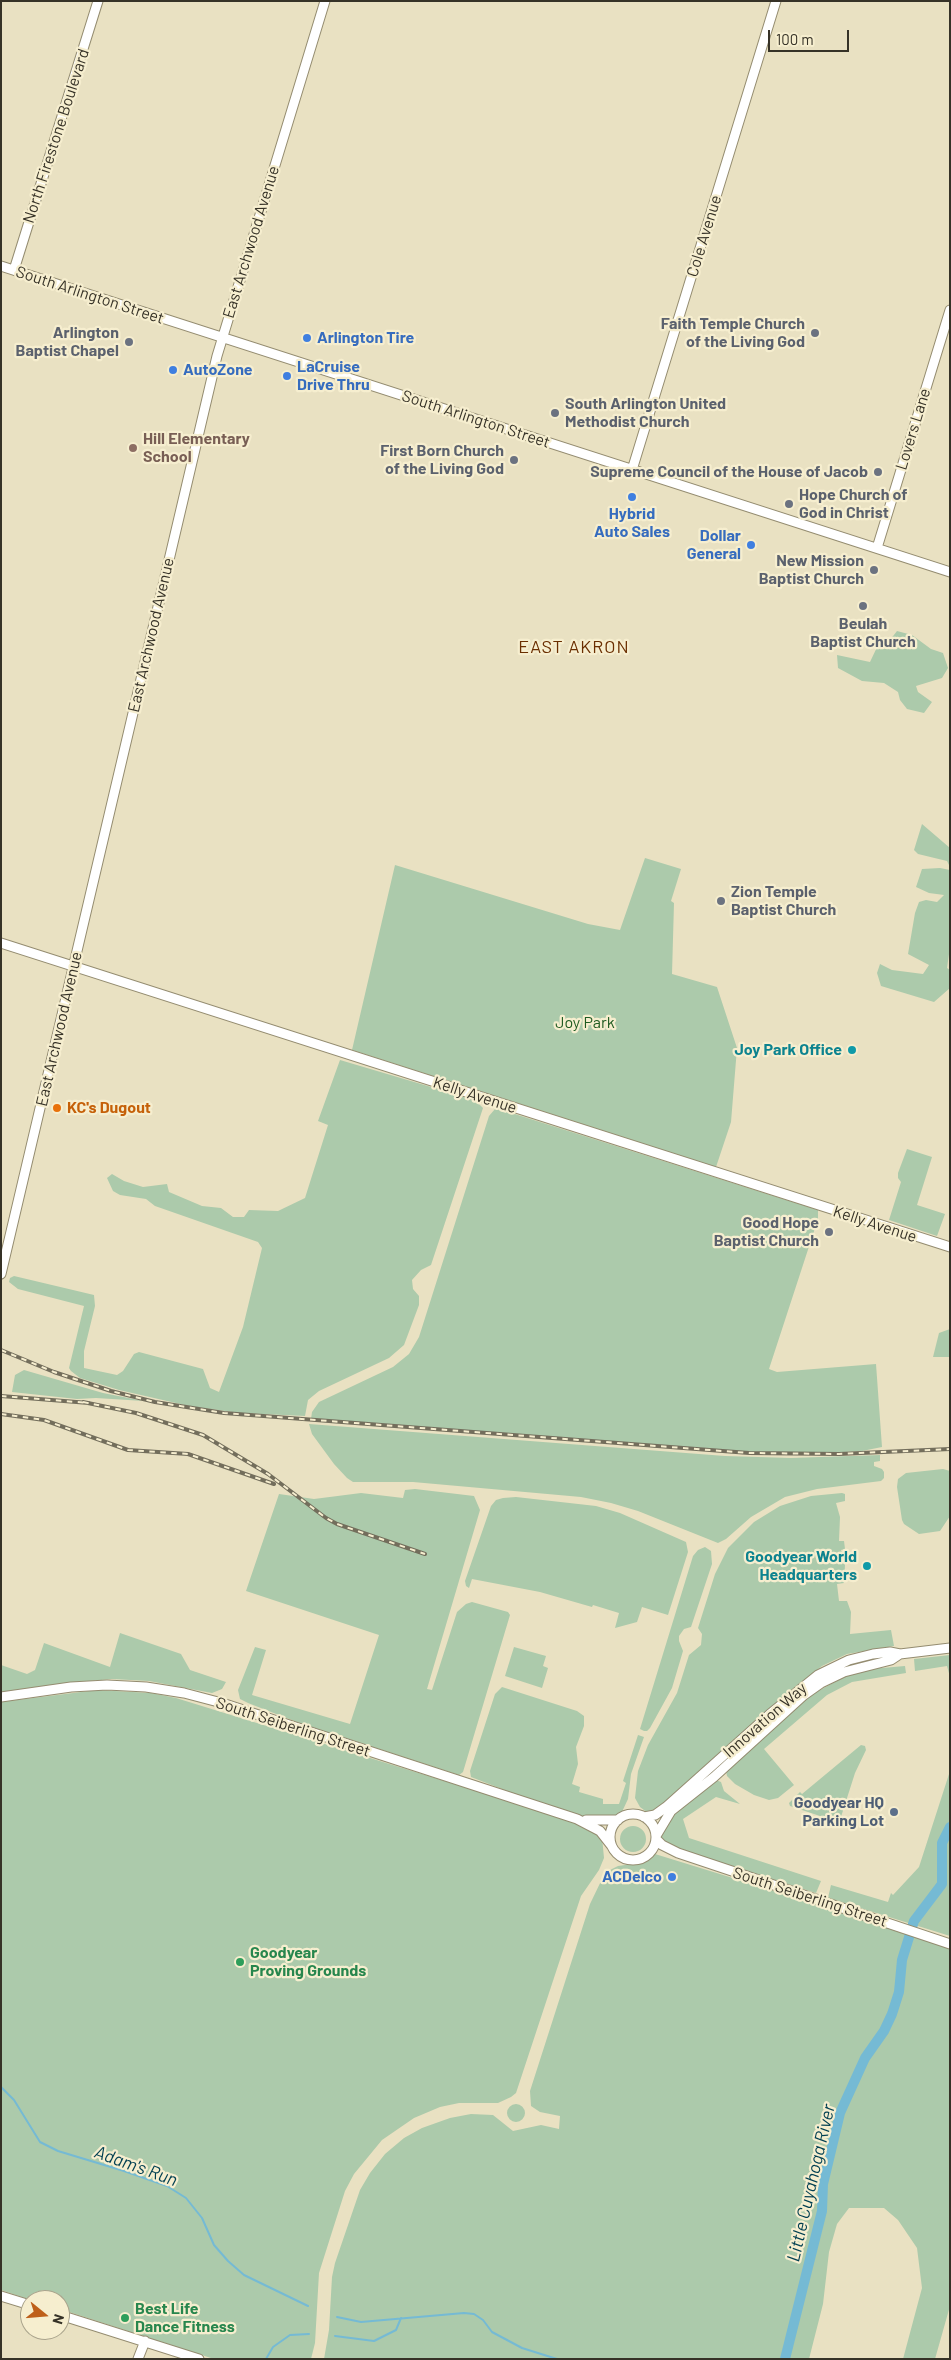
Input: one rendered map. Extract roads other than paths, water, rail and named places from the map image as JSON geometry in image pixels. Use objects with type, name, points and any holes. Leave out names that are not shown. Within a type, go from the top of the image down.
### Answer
[{"type":"main road","name":"North Firestone Boulevard","points":[[14,270],[98,1]]},
{"type":"main road","name":"East Archwood Avenue","points":[[1,1274],[222,338],[325,1]]},
{"type":"main road","name":"Cole Avenue","points":[[632,470],[776,1]]},
{"type":"main road","name":"South Arlington Street","points":[[1,266],[950,572]]},
{"type":"main road","name":"Lovers Lane","points":[[877,548],[950,310]]},
{"type":"main road","name":"Kelly Avenue","points":[[1,943],[950,1247]]},
{"type":"main road","name":"Innovation Way","points":[[644,1817],[655,1815],[666,1807],[770,1714],[818,1675],[860,1657],[890,1652],[900,1654],[950,1648]]},
{"type":"main road","name":"Innovation Way","points":[[656,1837],[671,1811],[714,1777],[804,1695],[821,1683],[844,1672],[891,1660],[900,1654]]},
{"type":"main road","name":"South Seiberling Street","points":[[1,1698],[71,1687],[107,1685],[172,1691],[222,1703],[577,1819],[600,1831],[611,1845]]},
{"type":"main road","points":[[633,1814],[644,1817],[652,1825],[656,1837],[652,1850],[643,1858],[631,1860],[619,1856],[611,1845],[611,1831],[618,1820],[633,1814]]},
{"type":"main road","name":"South Seiberling Street","points":[[577,1819],[618,1820]]},
{"type":"main road","name":"South Seiberling Street","points":[[656,1837],[670,1850]]},
{"type":"main road","name":"South Seiberling Street","points":[[652,1850],[670,1850],[950,1944]]},
{"type":"main road","points":[[1,2296],[20,2302]]},
{"type":"main road","points":[[70,2318],[199,2359]]},
{"type":"main road","points":[[138,2359],[145,2342]]},
{"type":"waterway","name":"Little Cuyahoga River","points":[[785,2359],[822,2211],[823,2184],[840,2113],[865,2058],[884,2031],[892,2014],[899,1992],[902,1960],[914,1921],[942,1884],[942,1843],[950,1827]]},
{"type":"waterway","name":"Adam's Run","points":[[1,2087],[14,2100],[40,2142],[58,2151],[167,2186],[186,2198],[202,2218],[214,2245],[244,2275],[308,2306]]},
{"type":"waterway","name":"Adam's Run","points":[[337,2317],[361,2322],[464,2313],[474,2314],[483,2320],[492,2332],[522,2348],[557,2359]]},
{"type":"waterway","points":[[335,2336],[374,2341],[396,2330],[401,2318]]},
{"type":"waterway","points":[[266,2359],[273,2347],[290,2335],[309,2334]]},
{"type":"railway","points":[[1,1350],[54,1372],[111,1391],[155,1402],[224,1413],[749,1453],[839,1454],[950,1449]]},
{"type":"railway","points":[[1,1396],[89,1403]]},
{"type":"railway","points":[[83,1402],[136,1413],[203,1435],[268,1474],[326,1518],[337,1524],[425,1554]]},
{"type":"railway","points":[[1,1414],[44,1420],[128,1450],[188,1454],[274,1484]]},
{"type":"place","name":"Faith Temple Church of the Living God","points":[[815,333]]},
{"type":"place","name":"Arlington Tire","points":[[307,338]]},
{"type":"place","name":"Arlington Baptist Chapel","points":[[129,342]]},
{"type":"place","name":"AutoZone","points":[[173,370]]},
{"type":"place","name":"LaCruise Drive Thru","points":[[287,376]]},
{"type":"place","name":"South Arlington United Methodist Church","points":[[555,413]]},
{"type":"place","name":"Hill Elementary School","points":[[133,448]]},
{"type":"place","name":"First Born Church of the Living God","points":[[514,460]]},
{"type":"place","name":"Supreme Council of the House of Jacob","points":[[878,472]]},
{"type":"place","name":"Hybrid Auto Sales","points":[[632,497]]},
{"type":"place","name":"Hope Church of God in Christ","points":[[789,504]]},
{"type":"place","name":"Dollar General","points":[[751,545]]},
{"type":"place","name":"New Mission Baptist Church","points":[[874,570]]},
{"type":"place","name":"Beulah Baptist Church","points":[[863,606]]},
{"type":"place","name":"Zion Temple Baptist Church","points":[[721,901]]},
{"type":"place","name":"Joy Park Office","points":[[852,1050]]},
{"type":"place","name":"KC's Dugout","points":[[57,1108]]},
{"type":"place","name":"Good Hope Baptist Church","points":[[829,1232]]},
{"type":"place","name":"Goodyear World Headquarters","points":[[867,1566]]},
{"type":"place","name":"Goodyear HQ Parking Lot","points":[[894,1812]]},
{"type":"place","name":"ACDelco","points":[[672,1877]]},
{"type":"place","name":"Goodyear Proving Grounds","points":[[240,1962]]},
{"type":"place","name":"Best Life Dance Fitness","points":[[125,2318]]},
{"type":"district","name":"EAST AKRON","points":[[574,647]]},
{"type":"park label","name":"Joy Park","points":[[585,1023]]}]
